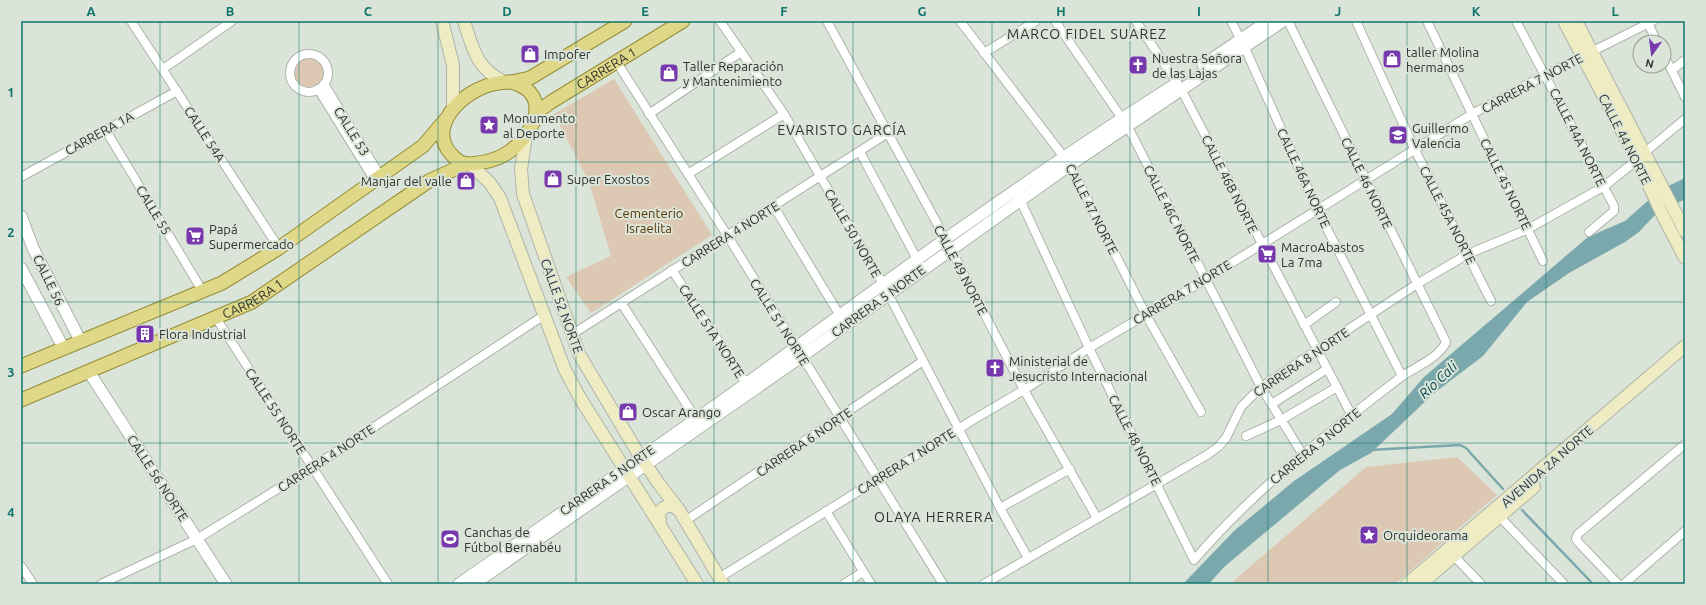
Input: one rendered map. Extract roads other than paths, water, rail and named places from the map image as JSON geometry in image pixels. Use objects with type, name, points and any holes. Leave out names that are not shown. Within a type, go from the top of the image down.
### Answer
[{"type":"main road","points":[[442,21],[454,65],[450,114],[443,136],[446,147],[456,159],[468,164],[485,162],[498,158],[513,149],[526,136],[534,120],[536,109],[533,97],[524,87],[508,82],[487,72],[477,59],[464,21]]},
{"type":"main road","points":[[21,366],[222,283],[279,248],[423,146],[462,100],[479,89],[530,78],[625,21]]},
{"type":"main road","name":"CARRERA 1","points":[[534,120],[540,110],[546,105],[683,21]]},
{"type":"main road","name":"CALLE 44 NORTE","points":[[1564,21],[1587,54],[1641,156],[1653,182],[1665,220],[1685,258]]},
{"type":"main road","name":"CALLE 44 NORTE","points":[[1576,21],[1587,54]]},
{"type":"main road","name":"CALLE 52 NORTE","points":[[526,136],[521,169],[523,194],[571,335],[579,354],[601,390],[660,523],[697,584]]},
{"type":"main road","name":"CARRERA 1","points":[[21,400],[252,302],[429,181],[468,164]]},
{"type":"main road","name":"CALLE 52 NORTE","points":[[468,164],[490,182],[500,198],[543,316],[565,370],[580,398],[611,446],[659,484],[679,510],[721,581]]},
{"type":"main road","name":"CALLE 44 NORTE","points":[[1653,182],[1676,215],[1685,231]]},
{"type":"main road","name":"AVENIDA 2A NORTE","points":[[1497,514],[1685,346]]},
{"type":"main road","name":"AVENIDA 2A NORTE","points":[[1407,584],[1451,552],[1497,514],[1685,354]]},
{"type":"main road","points":[[580,398],[588,407],[597,408],[601,405],[603,400],[601,390]]},
{"type":"main road","points":[[660,523],[659,513],[663,508],[672,505],[679,510]]},
{"type":"main road","name":"AVENIDA 2A NORTE","points":[[1421,584],[1451,552]]},
{"type":"street","name":"CALLE 54A","points":[[131,21],[164,69],[279,248]]},
{"type":"street","points":[[164,69],[232,21]]},
{"type":"street","name":"CALLE 50 NORTE","points":[[720,21],[784,114],[821,177],[885,289],[958,429],[1028,558]]},
{"type":"street","name":"CALLE 49 NORTE","points":[[827,21],[948,245],[1024,390],[1098,518]]},
{"type":"street","name":"CALLE 47 NORTE","points":[[960,21],[1067,161],[1146,315],[1200,412]]},
{"type":"street","points":[[984,53],[1036,21]]},
{"type":"street","name":"CALLE 46C NORTE","points":[[1055,21],[1125,122],[1261,387],[1303,455]]},
{"type":"street","name":"CALLE 46B NORTE","points":[[1136,21],[1179,86],[1352,416]]},
{"type":"street","name":"CALLE 46A NORTE","points":[[1231,21],[1242,42],[1317,209],[1402,376]]},
{"type":"street","name":"CARRERA 5 NORTE","points":[[460,584],[636,466],[748,388],[1018,195],[1242,42],[1268,21]]},
{"type":"street","name":"CARRERA 5 NORTE","points":[[1242,42],[1283,21]]},
{"type":"street","name":"CALLE 46 NORTE","points":[[1288,21],[1417,284],[1446,339],[1445,344]]},
{"type":"street","name":"CALLE 45A NORTE","points":[[1356,21],[1416,150],[1491,301]]},
{"type":"street","name":"CALLE 45 NORTE","points":[[1427,21],[1543,261]]},
{"type":"street","name":"CALLE 44A NORTE","points":[[1516,21],[1546,75],[1614,206],[1614,211],[1589,232]]},
{"type":"street","points":[[1649,22],[1654,34]]},
{"type":"street","name":"CARRERA 7 NORTE","points":[[721,581],[826,510],[1024,390],[1089,348],[1206,280],[1317,209],[1416,150],[1472,114],[1649,22]]},
{"type":"street","points":[[649,114],[741,52]]},
{"type":"street","points":[[309,54],[322,59],[328,71],[321,87],[304,90],[293,81],[292,67],[297,59],[309,54]]},
{"type":"street","points":[[1685,60],[1672,70],[1685,96]]},
{"type":"street","name":"CALLE 51 NORTE","points":[[616,61],[727,235],[798,352],[943,584]]},
{"type":"street","name":"CALLE 53","points":[[321,87],[378,179]]},
{"type":"street","name":"CARRERA 1A","points":[[21,177],[105,129],[177,91]]},
{"type":"street","points":[[688,174],[784,114]]},
{"type":"street","name":"CARRERA 8 NORTE","points":[[984,584],[1218,447],[1226,438],[1241,407],[1261,387],[1417,284],[1468,254],[1528,229],[1603,187],[1685,119]]},
{"type":"street","name":"CALLE 55","points":[[105,129],[203,292]]},
{"type":"street","name":"CARRERA 4 NORTE","points":[[571,335],[622,304],[672,270],[774,207],[888,133]]},
{"type":"street","points":[[860,152],[920,265]]},
{"type":"street","name":"CALLE 48 NORTE","points":[[1018,195],[1089,348],[1194,560]]},
{"type":"street","points":[[774,207],[842,320]]},
{"type":"street","name":"CALLE 56","points":[[21,216],[33,248],[81,342]]},
{"type":"street","name":"CALLE 56","points":[[21,268],[64,349]]},
{"type":"street","name":"CALLE 51A NORTE","points":[[672,270],[748,388]]},
{"type":"street","points":[[1304,325],[1336,302]]},
{"type":"street","points":[[622,304],[696,419]]},
{"type":"street","points":[[47,316],[53,319],[58,318],[62,315],[64,310]]},
{"type":"street","name":"CARRERA 4 NORTE","points":[[101,584],[197,539],[313,467],[543,316]]},
{"type":"street","name":"CALLE 55 NORTE","points":[[216,318],[388,584]]},
{"type":"street","name":"CARRERA 9 NORTE","points":[[1194,560],[1219,530],[1247,502],[1402,376],[1433,356],[1445,344]]},
{"type":"street","name":"CARRERA 6 NORTE","points":[[685,521],[923,361]]},
{"type":"street","points":[[1272,404],[1327,369]]},
{"type":"street","name":"CALLE 56 NORTE","points":[[89,372],[226,584]]},
{"type":"street","points":[[1246,436],[1281,420],[1336,387]]},
{"type":"street","name":"CARRERA 5 NORTE","points":[[474,584],[636,466],[696,419],[748,388]]},
{"type":"street","points":[[1616,583],[1578,543],[1576,539],[1581,531],[1685,444]]},
{"type":"street","points":[[1000,508],[1070,468]]},
{"type":"street","points":[[826,510],[871,584]]},
{"type":"street","points":[[1497,514],[1564,584]]},
{"type":"street","points":[[1624,584],[1685,531]]},
{"type":"street","points":[[1451,552],[1481,584]]},
{"type":"street","points":[[21,566],[33,584]]},
{"type":"street","points":[[844,584],[863,572]]},
{"type":"water","name":"Río Cali","points":[[1685,178],[1685,199],[1655,215],[1639,232],[1625,242],[1569,273],[1527,302],[1483,356],[1433,394],[1371,453],[1340,470],[1224,567],[1209,584],[1183,584],[1235,530],[1294,481],[1392,414],[1424,377],[1588,237],[1625,221],[1660,190]]},
{"type":"waterway","points":[[1370,450],[1460,445],[1466,448],[1503,489]]},
{"type":"waterway","points":[[1522,510],[1593,584]]},
{"type":"place","name":"Impofer","points":[[530,54]]},
{"type":"place","name":"taller Molina hermanos","points":[[1392,59]]},
{"type":"place","name":"Nuestra Señora de las Lajas","points":[[1138,65]]},
{"type":"place","name":"Taller Reparación y Mantenimiento","points":[[669,73]]},
{"type":"place","name":"Monumento al Deporte","points":[[489,125]]},
{"type":"place","name":"Guillermo Valencia","points":[[1398,135]]},
{"type":"place","name":"Super Exostos","points":[[553,179]]},
{"type":"place","name":"Manjar del valle","points":[[466,181]]},
{"type":"place","name":"Papá Supermercado","points":[[195,236]]},
{"type":"place","name":"MacroAbastos La 7ma","points":[[1267,254]]},
{"type":"place","name":"Flora Industrial","points":[[145,334]]},
{"type":"place","name":"Ministerial de Jesucristo Internacional","points":[[995,368]]},
{"type":"place","name":"Oscar Arango","points":[[628,412]]},
{"type":"place","name":"Orquideorama","points":[[1369,535]]},
{"type":"place","name":"Canchas de Fútbol Bernabéu","points":[[450,539]]},
{"type":"district","name":"MARCO FIDEL SUAREZ","points":[[1087,34]]},
{"type":"district","name":"EVARISTO GARCÍA","points":[[842,130]]},
{"type":"district","name":"OLAYA HERRERA","points":[[934,517]]},
{"type":"park label","name":"Cementerio Israelita","points":[[649,220]]}]
